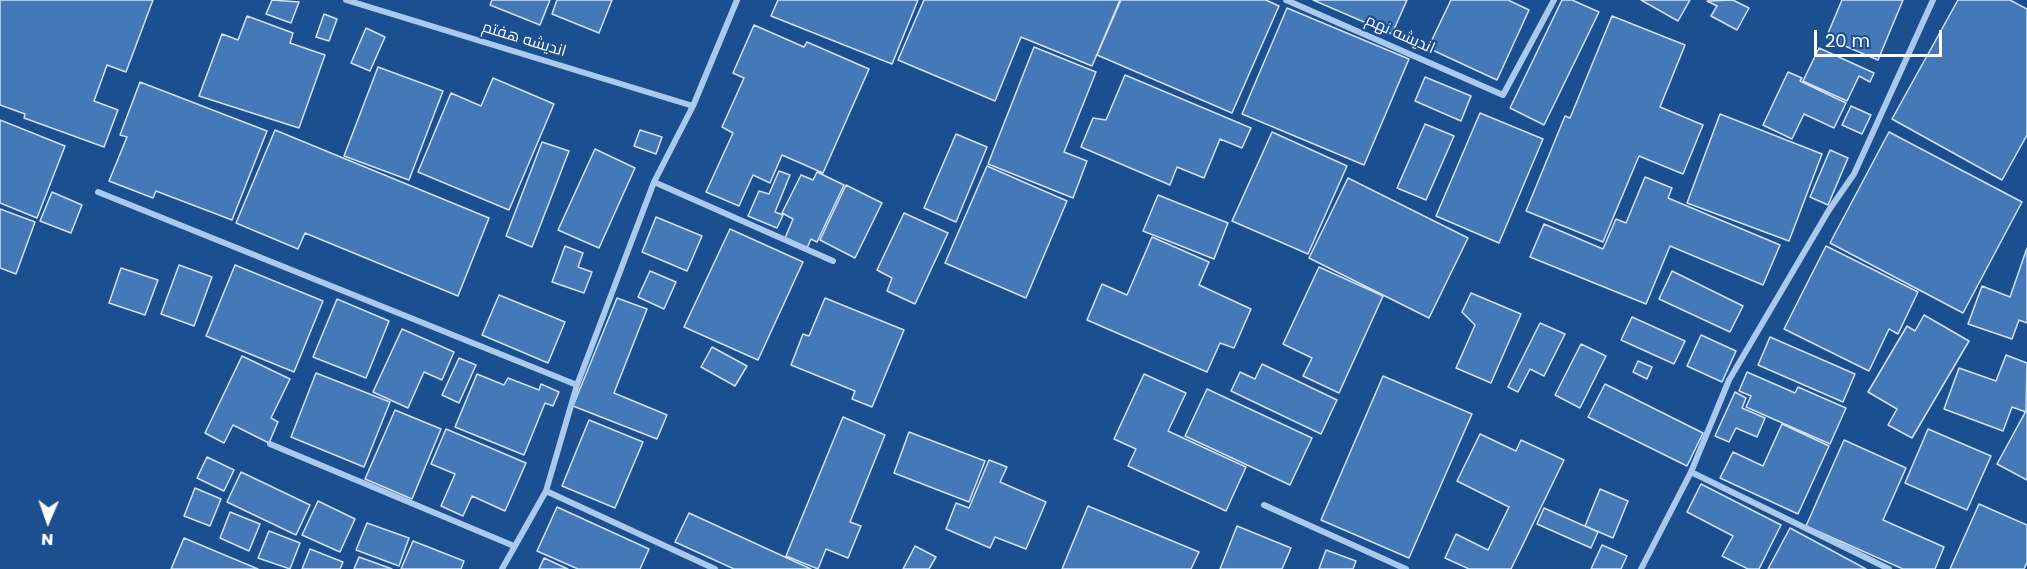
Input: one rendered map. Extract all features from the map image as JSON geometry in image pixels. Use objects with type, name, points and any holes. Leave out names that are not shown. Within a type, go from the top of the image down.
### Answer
[{"type":"street","name":"اندیشه هفتم","points":[[346,0],[693,106]]},
{"type":"street","points":[[502,569],[546,491],[577,385],[654,182],[693,106],[737,0]]},
{"type":"street","name":"اندیشه نهم","points":[[1286,0],[1503,95],[1554,0]]},
{"type":"street","points":[[1641,569],[1691,472],[1729,380],[1829,210],[1854,174],[1933,0]]},
{"type":"street","points":[[654,182],[833,261]]},
{"type":"street","points":[[98,192],[577,385]]},
{"type":"street","points":[[270,444],[514,546]]},
{"type":"street","points":[[1691,472],[1889,569]]},
{"type":"street","points":[[546,491],[715,569]]},
{"type":"street","points":[[1264,505],[1406,569]]},
{"type":"building","points":[[0,0],[153,0],[126,72],[107,65],[94,101],[118,110],[104,147],[24,118],[25,114],[0,105]]},
{"type":"building","points":[[272,0],[299,2],[291,23],[266,14]]},
{"type":"building","points":[[492,0],[550,0],[540,25],[490,5]]},
{"type":"building","points":[[557,0],[612,0],[599,33],[552,14]]},
{"type":"building","points":[[778,0],[918,0],[892,64],[771,16]]},
{"type":"building","points":[[924,0],[1120,0],[1092,66],[1021,37],[995,101],[898,60]]},
{"type":"building","points":[[1121,0],[1266,0],[1279,6],[1232,113],[1097,55]]},
{"type":"building","points":[[1313,0],[1407,0],[1392,34]]},
{"type":"building","points":[[1451,0],[1508,0],[1529,10],[1497,80],[1428,48]]},
{"type":"building","points":[[1562,0],[1572,0],[1599,12],[1544,125],[1510,108]]},
{"type":"building","points":[[1641,0],[1690,0],[1678,21]]},
{"type":"building","points":[[1733,0],[1749,8],[1737,30],[1711,16],[1717,6],[1707,1]]},
{"type":"building","points":[[1842,0],[1903,0],[1878,60],[1826,38]]},
{"type":"building","points":[[1958,0],[2010,0],[2027,9],[2027,135],[2002,180],[1892,119]]},
{"type":"building","points":[[1287,8],[1409,59],[1364,165],[1242,114]]},
{"type":"building","points":[[324,14],[337,19],[329,41],[316,37]]},
{"type":"building","points":[[247,16],[293,33],[290,43],[325,55],[299,128],[199,96],[222,34],[238,40]]},
{"type":"building","points":[[1612,16],[1685,45],[1660,107],[1703,125],[1683,174],[1639,156],[1603,242],[1526,211],[1565,116],[1570,118]]},
{"type":"building","points":[[754,25],[804,47],[807,42],[869,69],[823,173],[782,155],[770,183],[753,175],[739,206],[706,192],[733,133],[722,127],[744,78],[733,73]]},
{"type":"building","points":[[366,28],[385,37],[370,71],[351,63]]},
{"type":"building","points":[[1034,47],[1096,72],[1064,152],[1087,161],[1073,198],[988,164]]},
{"type":"building","points":[[1819,48],[1874,73],[1870,82],[1859,76],[1847,101],[1803,81]]},
{"type":"building","points":[[378,67],[443,91],[409,180],[344,156]]},
{"type":"building","points":[[1788,72],[1802,78],[1800,81],[1846,103],[1834,128],[1804,114],[1792,139],[1763,125]]},
{"type":"building","points":[[1125,75],[1251,128],[1242,148],[1220,139],[1204,178],[1177,167],[1170,185],[1081,147],[1093,118],[1106,120]]},
{"type":"building","points":[[1425,77],[1471,96],[1461,121],[1415,101]]},
{"type":"building","points":[[493,78],[554,104],[509,210],[418,172],[451,93],[481,106]]},
{"type":"building","points":[[140,82],[267,131],[232,220],[156,191],[153,198],[109,181],[127,137],[120,135]]},
{"type":"building","points":[[1851,106],[1871,115],[1862,134],[1842,125]]},
{"type":"building","points":[[1480,113],[1543,139],[1499,243],[1436,216]]},
{"type":"building","points":[[1720,114],[1822,154],[1789,241],[1687,203]]},
{"type":"building","points":[[0,120],[65,146],[37,218],[0,203]]},
{"type":"building","points":[[1425,124],[1454,136],[1426,200],[1397,188]]},
{"type":"building","points":[[275,130],[489,218],[458,296],[305,233],[298,249],[236,223]]},
{"type":"building","points":[[640,130],[662,137],[656,154],[634,146]]},
{"type":"building","points":[[1272,132],[1347,166],[1308,254],[1232,221]]},
{"type":"building","points":[[1889,132],[2022,202],[1963,313],[1830,243]]},
{"type":"building","points":[[956,134],[987,147],[956,222],[924,208]]},
{"type":"building","points":[[542,142],[569,151],[532,247],[506,236]]},
{"type":"building","points":[[595,149],[635,168],[599,248],[558,230]]},
{"type":"building","points":[[1830,150],[1848,158],[1828,205],[1810,197]]},
{"type":"building","points":[[987,166],[1067,201],[1026,298],[945,263]]},
{"type":"building","points":[[779,171],[790,175],[775,212],[783,215],[777,228],[748,216],[759,191],[769,194]]},
{"type":"building","points":[[817,172],[844,185],[817,242],[811,239],[807,248],[785,238],[793,219],[782,213],[801,175],[813,180]]},
{"type":"building","points":[[1645,177],[1672,188],[1668,198],[1780,245],[1763,285],[1670,246],[1646,304],[1530,257],[1544,224],[1603,249],[1616,219],[1626,223]]},
{"type":"building","points":[[1348,178],[1468,238],[1429,318],[1309,258]]},
{"type":"building","points":[[846,185],[882,203],[855,258],[820,240]]},
{"type":"building","points":[[52,192],[82,205],[71,233],[40,221]]},
{"type":"building","points":[[1158,195],[1228,223],[1214,259],[1143,231]]},
{"type":"building","points":[[0,209],[35,222],[16,274],[0,268]]},
{"type":"building","points":[[904,213],[948,233],[915,304],[887,291],[892,278],[877,270]]},
{"type":"building","points":[[656,217],[702,236],[687,271],[642,252]]},
{"type":"building","points":[[730,229],[803,262],[758,360],[684,327]]},
{"type":"building","points":[[1152,237],[1209,262],[1199,285],[1251,309],[1234,348],[1220,343],[1207,372],[1087,320],[1102,284],[1127,295]]},
{"type":"building","points":[[565,246],[583,253],[578,267],[592,272],[584,293],[552,282]]},
{"type":"building","points":[[1826,246],[1918,292],[1898,334],[1889,329],[1869,371],[1784,329]]},
{"type":"building","points":[[2027,248],[2027,323],[2019,320],[2012,339],[1968,324],[1982,286],[2010,297]]},
{"type":"building","points":[[179,265],[212,277],[194,326],[161,314]]},
{"type":"building","points":[[235,265],[323,301],[294,372],[206,336]]},
{"type":"building","points":[[1319,267],[1383,296],[1339,393],[1303,376],[1312,358],[1283,344]]},
{"type":"building","points":[[121,268],[158,280],[145,315],[109,303]]},
{"type":"building","points":[[650,271],[676,282],[664,309],[638,297]]},
{"type":"building","points":[[1672,271],[1743,306],[1730,332],[1659,299]]},
{"type":"building","points":[[1471,293],[1521,314],[1491,383],[1456,368],[1475,325],[1462,312]]},
{"type":"building","points":[[499,295],[565,322],[548,363],[482,335]]},
{"type":"building","points":[[617,298],[647,309],[614,393],[667,415],[657,439],[573,406]]},
{"type":"building","points":[[825,298],[904,330],[872,407],[852,399],[855,391],[791,365],[803,334],[809,336]]},
{"type":"building","points":[[337,299],[389,321],[366,378],[313,357]]},
{"type":"building","points":[[1924,315],[1969,341],[1912,438],[1888,425],[1897,409],[1868,392],[1907,326],[1915,331]]},
{"type":"building","points":[[1632,317],[1685,341],[1674,364],[1621,340]]},
{"type":"building","points":[[1540,323],[1565,334],[1544,376],[1530,369],[1518,392],[1508,387]]},
{"type":"building","points":[[402,329],[454,352],[442,380],[424,372],[408,408],[373,392]]},
{"type":"building","points":[[1701,335],[1736,351],[1722,382],[1687,366]]},
{"type":"building","points":[[1770,337],[1855,374],[1843,402],[1758,365]]},
{"type":"building","points":[[1581,344],[1606,356],[1580,408],[1555,395]]},
{"type":"building","points":[[712,347],[747,366],[735,386],[701,367]]},
{"type":"building","points":[[2006,355],[2027,363],[2026,412],[2012,407],[2003,431],[1944,409],[1959,368],[1996,381]]},
{"type":"building","points":[[242,356],[290,379],[271,418],[278,422],[269,443],[233,425],[224,443],[205,433]]},
{"type":"building","points":[[459,358],[476,365],[459,403],[442,395]]},
{"type":"building","points":[[1638,361],[1652,367],[1647,379],[1633,372]]},
{"type":"building","points":[[1262,364],[1337,400],[1321,434],[1231,391],[1240,372],[1255,379]]},
{"type":"building","points":[[1747,372],[1795,393],[1798,387],[1846,408],[1830,444],[1746,407],[1751,396],[1739,391]]},
{"type":"building","points":[[316,373],[390,402],[364,467],[291,437]]},
{"type":"building","points":[[477,374],[504,385],[508,378],[539,390],[541,384],[559,392],[553,406],[545,403],[524,455],[455,427]]},
{"type":"building","points":[[1144,374],[1186,393],[1168,431],[1246,467],[1226,511],[1128,466],[1136,449],[1114,439]]},
{"type":"building","points":[[1383,376],[1472,414],[1409,558],[1321,520]]},
{"type":"building","points":[[1605,384],[1703,433],[1687,466],[1588,417]]},
{"type":"building","points":[[1207,389],[1312,438],[1290,485],[1185,436]]},
{"type":"building","points":[[1735,392],[1746,398],[1742,408],[1765,418],[1757,437],[1736,428],[1729,442],[1715,436]]},
{"type":"building","points":[[2027,409],[2027,480],[1997,464]]},
{"type":"building","points":[[395,410],[441,429],[412,499],[365,479]]},
{"type":"building","points":[[843,417],[885,435],[850,522],[861,526],[848,558],[826,549],[818,569],[786,556]]},
{"type":"building","points":[[589,420],[643,442],[615,508],[562,486]]},
{"type":"building","points":[[1782,424],[1829,446],[1798,514],[1720,478],[1733,452],[1763,466]]},
{"type":"building","points":[[446,429],[526,463],[505,511],[472,496],[463,516],[441,506],[455,474],[431,464]]},
{"type":"building","points":[[1928,429],[1991,456],[1967,510],[1905,483]]},
{"type":"building","points":[[909,432],[985,461],[969,502],[894,473]]},
{"type":"building","points":[[1480,434],[1516,451],[1521,440],[1564,460],[1511,569],[1469,569],[1445,558],[1456,534],[1488,550],[1509,507],[1457,481]]},
{"type":"building","points":[[1844,440],[1906,468],[1883,520],[1944,547],[1935,569],[1903,569],[1806,526]]},
{"type":"building","points":[[207,457],[234,470],[224,491],[197,478]]},
{"type":"building","points":[[989,460],[1007,467],[1000,482],[1046,502],[1026,549],[995,537],[990,548],[946,529],[956,503],[969,508]]},
{"type":"building","points":[[241,472],[310,505],[296,535],[227,502]]},
{"type":"building","points":[[1701,484],[1781,525],[1759,569],[1748,569],[1722,556],[1733,536],[1687,512]]},
{"type":"building","points":[[195,488],[221,499],[210,526],[184,516]]},
{"type":"building","points":[[1600,489],[1628,501],[1613,538],[1585,526]]},
{"type":"building","points":[[318,501],[355,519],[340,552],[302,535]]},
{"type":"building","points":[[1979,504],[2027,525],[2027,562],[2024,569],[1950,569]]},
{"type":"building","points":[[1088,506],[1199,552],[1191,569],[1062,569]]},
{"type":"building","points":[[557,507],[649,549],[640,569],[578,569],[537,551]]},
{"type":"building","points":[[1544,508],[1598,532],[1591,548],[1537,524]]},
{"type":"building","points":[[230,512],[260,524],[249,551],[220,538]]},
{"type":"building","points":[[689,513],[811,569],[734,569],[675,542]]},
{"type":"building","points":[[367,523],[409,538],[399,566],[356,550]]},
{"type":"building","points":[[1237,526],[1291,548],[1282,569],[1220,569]]},
{"type":"building","points":[[1790,528],[1866,569],[1768,569]]},
{"type":"building","points":[[269,531],[300,543],[290,569],[258,558]]},
{"type":"building","points":[[184,538],[258,569],[171,569]]},
{"type":"building","points":[[413,541],[464,561],[461,569],[401,569]]},
{"type":"building","points":[[1602,545],[1627,556],[1621,569],[1591,569]]},
{"type":"building","points":[[915,546],[936,557],[929,569],[903,569]]},
{"type":"building","points":[[310,549],[343,562],[340,569],[302,569]]},
{"type":"building","points":[[1326,550],[1356,561],[1353,569],[1319,569]]},
{"type":"building","points":[[359,557],[392,569],[354,569]]},
{"type":"building","points":[[544,558],[568,569],[539,569]]}]
